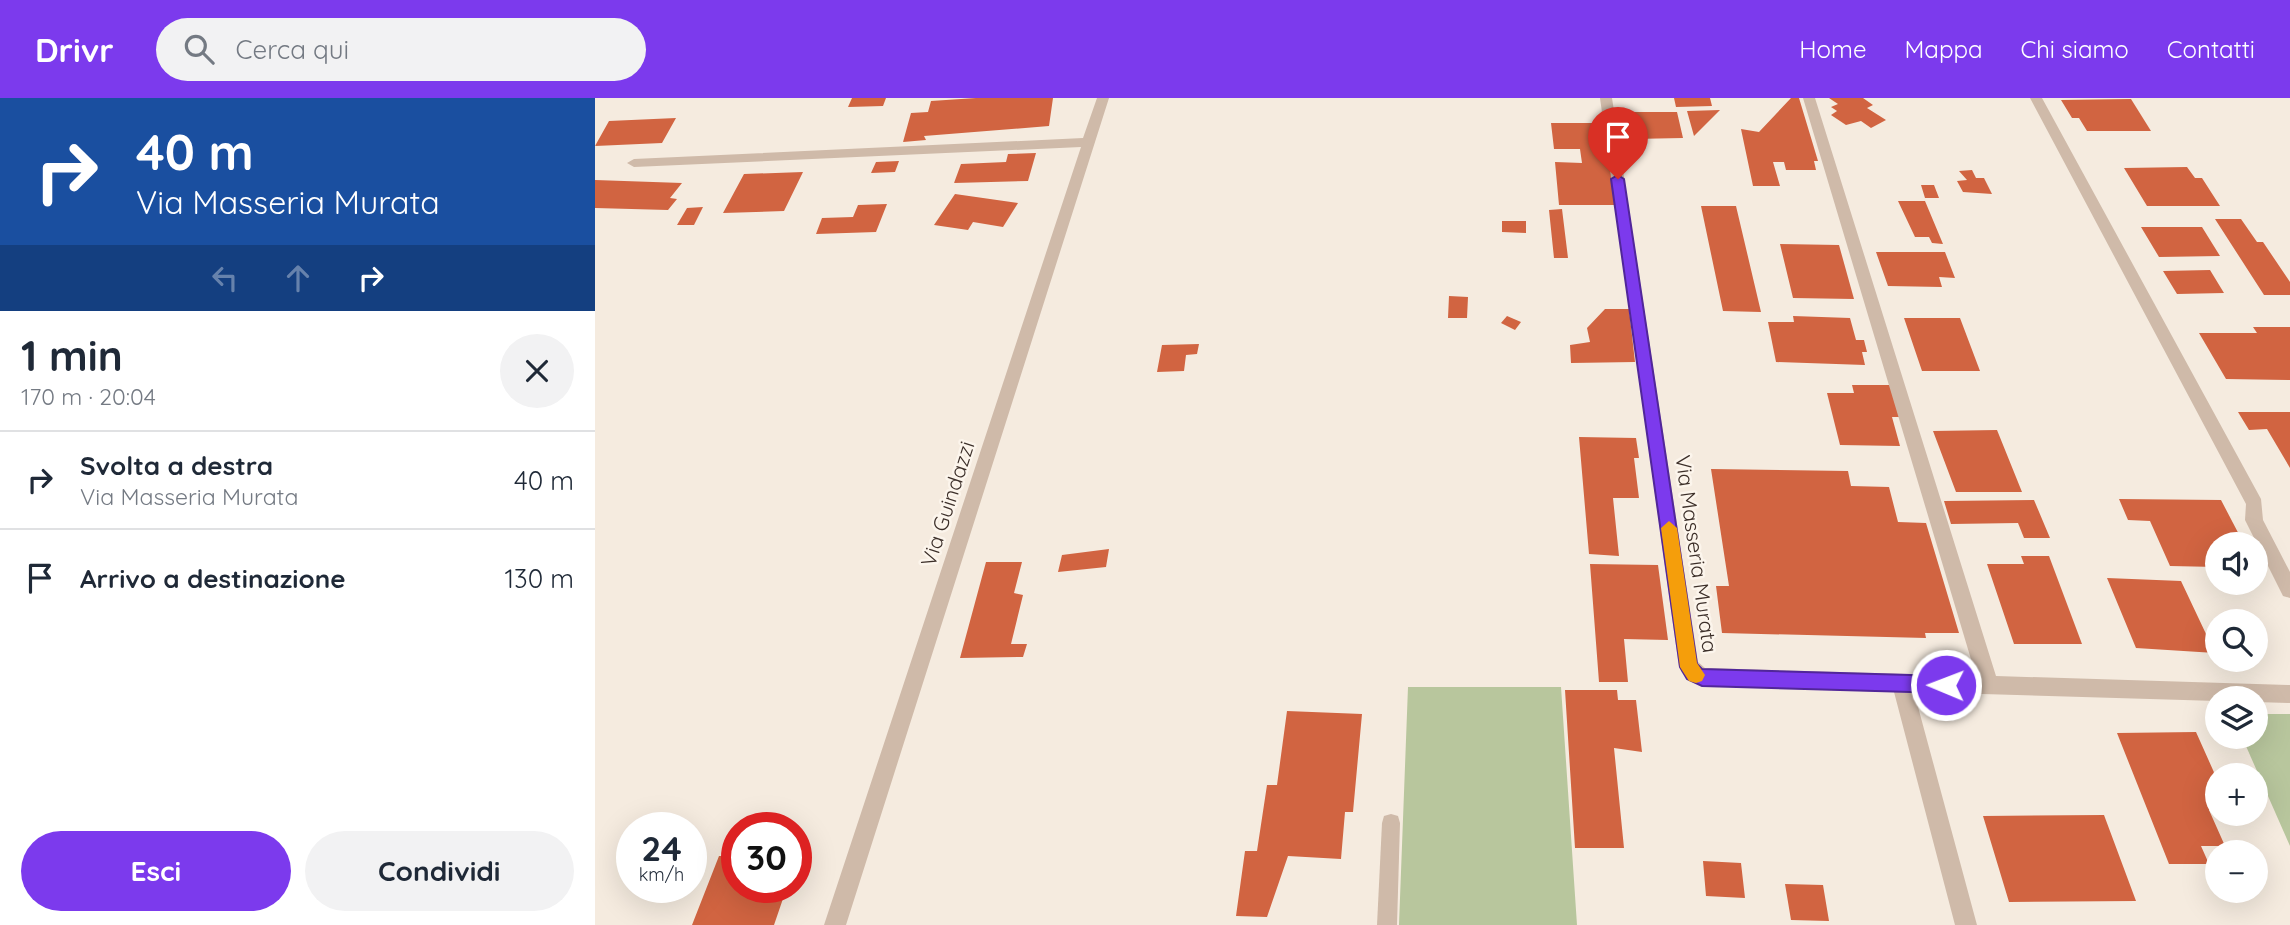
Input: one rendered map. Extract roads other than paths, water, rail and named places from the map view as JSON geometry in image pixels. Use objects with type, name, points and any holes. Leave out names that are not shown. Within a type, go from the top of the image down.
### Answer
[{"type":"street","name":"Via Guindazzi","points":[[835,925],[1103,98]]},
{"type":"street","name":"Via Masseria Murata","points":[[1606,98],[1689,667],[1702,677],[2290,694]]},
{"type":"street","points":[[1809,98],[1989,685]]},
{"type":"street","points":[[2036,98],[2255,504],[2253,520],[2290,590]]},
{"type":"street","points":[[634,163],[1089,142]]},
{"type":"street","points":[[1902,684],[1966,925]]},
{"type":"lane","points":[[1387,925],[1391,823]]}]
